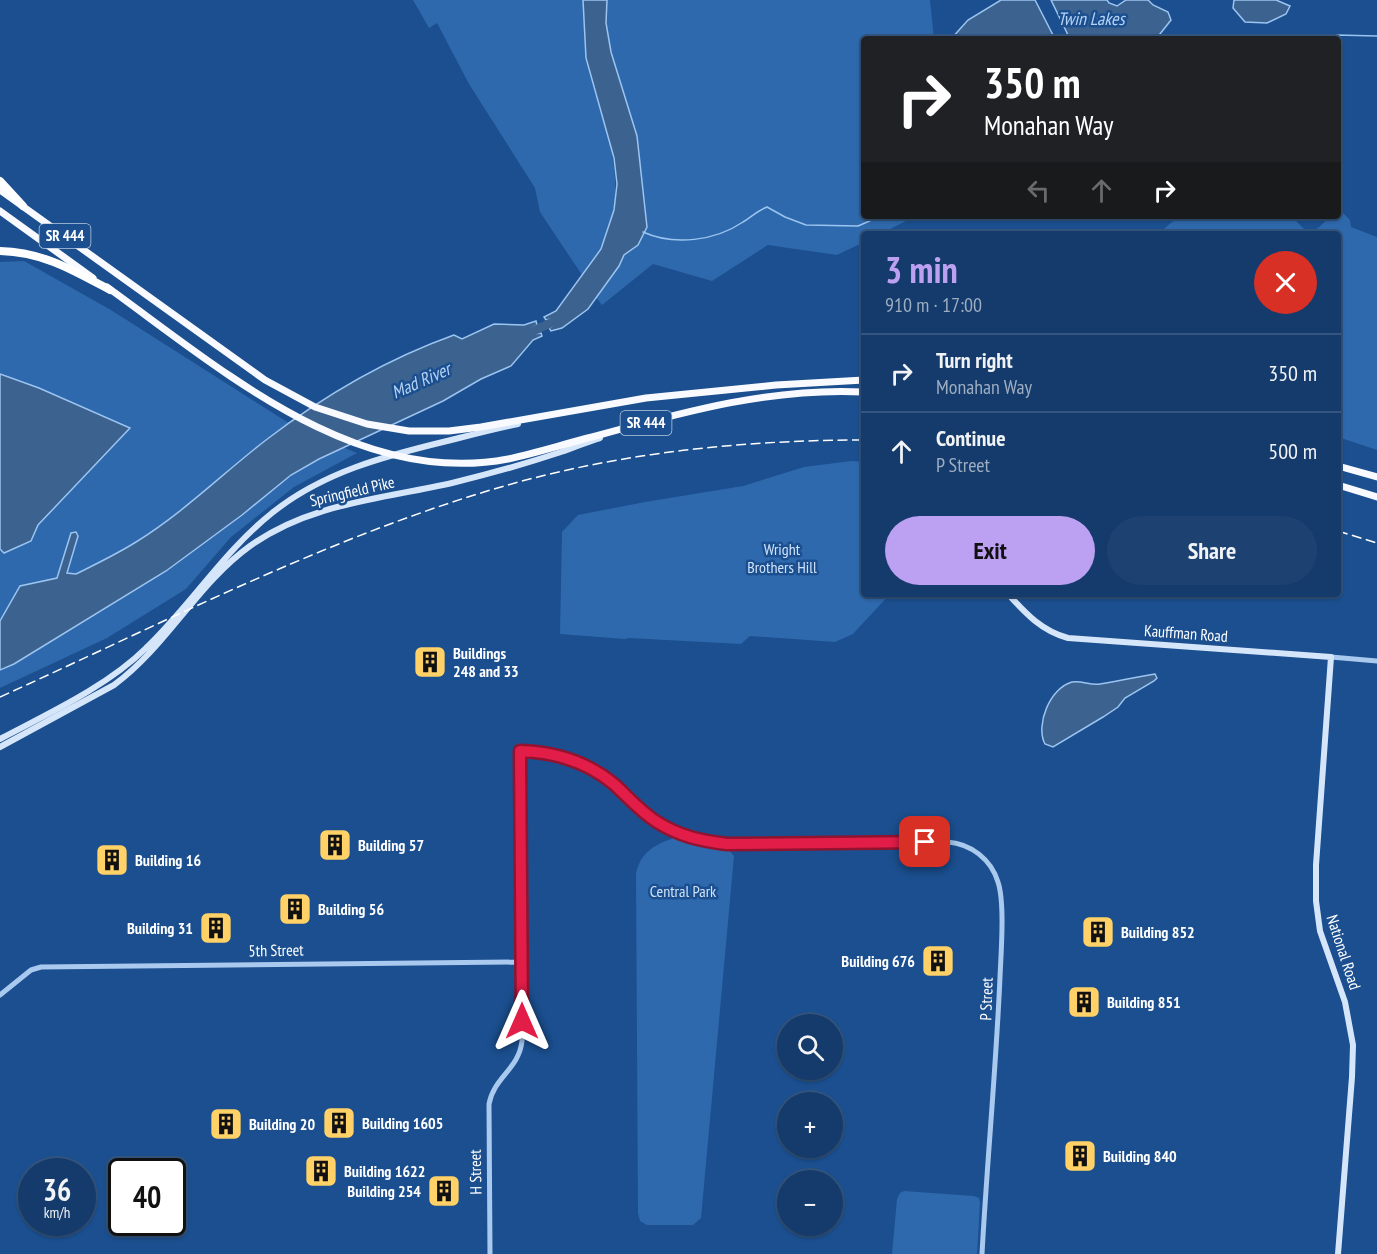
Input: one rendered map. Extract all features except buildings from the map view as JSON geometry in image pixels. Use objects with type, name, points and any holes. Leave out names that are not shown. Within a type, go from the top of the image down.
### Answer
[{"type":"highway","points":[[0,181],[22,206]]},
{"type":"highway","name":"SR 444","points":[[0,190],[273,384],[300,400],[333,414],[367,424],[392,429],[436,432],[481,427],[615,403],[688,393],[861,380]]},
{"type":"highway","name":"SR 444","points":[[0,211],[277,407],[316,427],[356,443],[398,455],[429,461],[480,463],[507,459],[688,412],[754,399],[823,391],[861,392]]},
{"type":"highway","points":[[0,250],[21,251],[44,257],[110,290]]},
{"type":"highway","points":[[1341,467],[1377,477]]},
{"type":"highway","points":[[1341,486],[1377,497]]},
{"type":"main road","name":"Springfield Pike","points":[[1,744],[114,674],[139,655],[240,542],[272,513],[312,487],[353,467],[401,452],[615,403]]},
{"type":"main road","name":"Springfield Pike","points":[[1,744],[114,685],[131,672],[209,584],[241,553],[280,528],[312,513],[334,507],[453,483],[520,465],[640,424]]},
{"type":"main road","name":"Kauffman Road","points":[[1011,597],[1039,625],[1068,638],[1331,657]]},
{"type":"main road","name":"National Road","points":[[1331,657],[1316,865],[1316,901],[1320,932],[1346,1002],[1353,1045],[1338,1254]]},
{"type":"street","name":"Kauffman Road","points":[[1331,657],[1377,661]]},
{"type":"street","name":"P Street","points":[[522,962],[520,751],[555,755],[585,765],[615,786],[650,817],[670,829],[693,838],[727,844],[948,842],[963,845],[985,860],[993,869],[999,885],[1001,952],[998,1036],[982,1254]]},
{"type":"street","name":"5th Street","points":[[0,995],[31,970],[41,967],[522,962]]},
{"type":"street","name":"H Street","points":[[490,1254],[488,1113],[492,1090],[514,1064],[521,1051],[522,962]]},
{"type":"green space","points":[[413,0],[583,0],[587,60],[612,154],[615,200],[601,249],[582,275],[540,212],[535,188],[469,84],[437,23],[429,28]]},
{"type":"green space","points":[[607,0],[930,0],[934,36],[861,36],[861,219],[910,219],[886,231],[861,231],[861,243],[837,255],[768,245],[712,281],[653,264],[602,305],[596,297],[619,266],[624,255],[638,245],[647,226],[637,136],[611,52],[606,23]]},
{"type":"green space","points":[[1341,213],[1350,220],[1351,227],[1377,237],[1377,450],[1341,438],[1341,231],[1310,231],[1318,228],[1328,219],[1341,219]]},
{"type":"green space","points":[[1176,219],[1294,219],[1306,231],[1162,231]]},
{"type":"green space","points":[[24,261],[111,310],[295,427],[357,453],[294,487],[231,537],[186,589],[107,638],[0,688],[0,262]]},
{"type":"green space","name":"Wright Brothers Hill","points":[[861,462],[861,597],[887,597],[853,634],[835,642],[750,636],[741,644],[560,634],[562,532],[578,515],[743,486],[804,467]]},
{"type":"green space","name":"Central Park","points":[[674,838],[698,845],[728,849],[734,856],[701,1218],[693,1225],[647,1225],[640,1221],[638,1213],[636,874],[641,860],[649,850]]},
{"type":"green space","points":[[904,1191],[979,1198],[977,1254],[892,1254],[897,1199]]},
{"type":"water","points":[[583,0],[607,0],[606,23],[611,52],[637,136],[647,227],[638,245],[624,255],[619,266],[588,309],[562,328],[551,331],[549,328],[554,325],[549,326],[547,323],[551,319],[546,320],[544,317],[556,311],[601,249],[614,210],[617,184],[614,158],[586,58]]},
{"type":"water","name":"Twin Lakes","points":[[1001,0],[1035,0],[1053,36],[954,36],[968,20]]},
{"type":"water","name":"Twin Lakes","points":[[1051,0],[1107,0],[1117,6],[1126,0],[1148,0],[1168,12],[1171,20],[1158,36],[1069,36]]},
{"type":"water","points":[[1234,0],[1276,0],[1290,6],[1286,14],[1267,23],[1245,22],[1233,8]]},
{"type":"water","points":[[536,321],[537,325],[532,328],[538,327],[540,330],[534,334],[541,333],[542,336],[533,340],[511,366],[481,379],[443,401],[319,459],[291,475],[242,515],[166,571],[14,664],[0,670],[0,621],[20,586],[57,578],[71,533],[76,532],[78,536],[67,573],[76,574],[121,551],[153,531],[287,424],[356,380],[404,355],[454,335],[462,339],[494,324],[524,325]]},
{"type":"water","points":[[0,374],[39,388],[130,428],[38,525],[31,541],[4,553],[0,549]]},
{"type":"water","points":[[1155,674],[1157,678],[1154,681],[1125,698],[1118,707],[1103,717],[1053,747],[1045,744],[1042,727],[1046,708],[1051,699],[1064,686],[1072,682],[1100,684]]},
{"type":"waterway","points":[[1328,36],[1377,36]]},
{"type":"waterway","points":[[643,232],[668,239],[707,237],[720,234],[767,207],[806,225],[858,226],[874,219]]},
{"type":"waterway","name":"Mad River","points":[[529,333],[557,320]]},
{"type":"railway","points":[[0,697],[299,560],[422,512],[484,492],[577,468],[672,452],[720,446],[861,440]]},
{"type":"railway","points":[[1341,532],[1377,543]]},
{"type":"place","name":"Buildings 248 and 33","points":[[430,662]]},
{"type":"place","name":"Building 57","points":[[335,845]]},
{"type":"place","name":"Building 16","points":[[112,860]]},
{"type":"place","name":"Building 56","points":[[295,909]]},
{"type":"place","name":"Building 31","points":[[216,928]]},
{"type":"place","name":"Building 852","points":[[1098,932]]},
{"type":"place","name":"Building 676","points":[[938,961]]},
{"type":"place","name":"Building 851","points":[[1084,1002]]},
{"type":"place","name":"Building 1605","points":[[339,1123]]},
{"type":"place","name":"Building 20","points":[[226,1124]]},
{"type":"place","name":"Building 840","points":[[1080,1156]]},
{"type":"place","name":"Building 1622","points":[[321,1171]]},
{"type":"place","name":"Building 254","points":[[444,1191]]},
{"type":"route","points":[[522,1021],[520,751],[555,755],[585,765],[607,779],[642,812],[658,823],[682,835],[702,841],[727,844],[925,842]]}]
